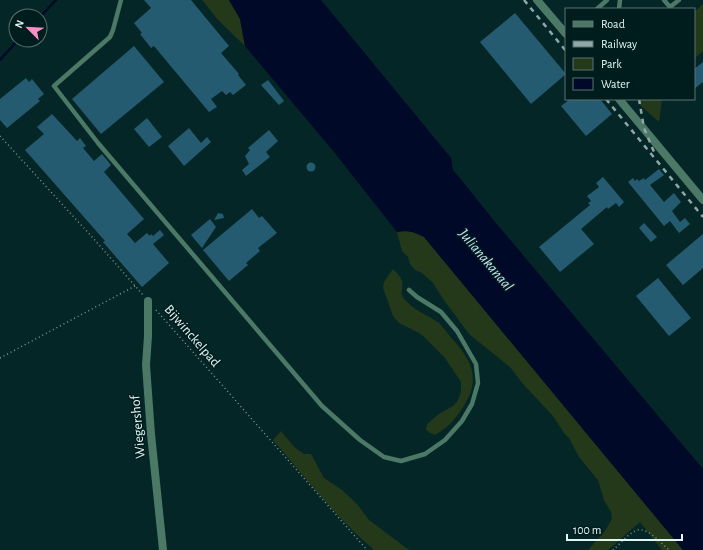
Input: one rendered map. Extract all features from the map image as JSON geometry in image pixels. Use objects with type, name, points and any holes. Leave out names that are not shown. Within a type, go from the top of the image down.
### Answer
[{"type":"street","points":[[537,0],[565,33]]},
{"type":"street","points":[[620,100],[703,200]]},
{"type":"street","name":"Wiegershof","points":[[148,301],[146,365],[151,434],[163,550]]},
{"type":"lane","points":[[121,0],[110,37],[54,86],[98,143],[322,406],[360,440],[384,457],[401,461],[425,454],[445,440],[462,421],[472,404],[478,383],[476,364],[457,331],[441,312],[417,297],[409,290]]},
{"type":"lane","points":[[598,8],[607,0]]},
{"type":"lane","points":[[664,0],[670,7],[679,0]]},
{"type":"path","name":"Bijwinckelpad","points":[[0,136],[135,286],[367,550]]},
{"type":"path","points":[[0,358],[135,286]]},
{"type":"path","points":[[613,550],[633,532],[638,530],[647,532],[669,550]]},
{"type":"green space","points":[[202,0],[229,0],[240,19],[245,46],[218,20]]},
{"type":"green space","points":[[703,4],[703,51],[695,58],[695,11]]},
{"type":"green space","points":[[639,100],[662,100],[659,122],[640,105]]},
{"type":"green space","points":[[405,230],[414,232],[424,237],[683,550],[662,550],[640,522],[608,550],[588,550],[605,531],[612,519],[611,512],[604,500],[598,480],[579,457],[569,438],[553,416],[523,384],[510,367],[469,334],[433,283],[422,273],[415,270],[410,264],[408,257],[402,251],[397,232]]},
{"type":"green space","points":[[393,269],[401,279],[402,296],[413,308],[439,323],[462,350],[471,367],[473,383],[467,401],[453,421],[435,435],[426,429],[427,424],[457,402],[461,392],[461,382],[445,358],[421,334],[399,323],[393,316],[383,288],[384,282]]},
{"type":"green space","points":[[281,431],[294,447],[304,454],[311,454],[324,478],[342,490],[357,504],[369,520],[409,550],[374,550],[360,538],[321,497],[273,440]]},
{"type":"water","name":"Julianakanaal","points":[[229,0],[321,0],[451,158],[453,170],[703,469],[703,550],[683,550],[424,237],[411,232],[397,232],[334,152],[245,46],[240,19]]},
{"type":"building","points":[[144,0],[191,0],[229,46],[221,53],[239,74],[238,75],[246,85],[233,95],[230,92],[226,95],[222,91],[211,99],[217,107],[209,112],[154,46],[151,48],[140,34],[142,33],[134,23],[151,8]]},
{"type":"building","points":[[515,13],[565,73],[565,75],[531,104],[480,42]]},
{"type":"building","points":[[134,46],[164,82],[101,134],[72,99]]},
{"type":"building","points":[[703,62],[703,82],[695,88],[695,68]]},
{"type":"building","points":[[26,78],[29,82],[32,79],[44,94],[38,99],[40,101],[7,128],[0,120],[0,99]]},
{"type":"building","points":[[268,80],[284,101],[279,105],[261,85]]},
{"type":"building","points":[[569,100],[601,100],[612,114],[586,136],[561,106]]},
{"type":"building","points":[[52,114],[77,141],[80,138],[86,146],[83,148],[94,161],[102,154],[111,165],[104,172],[144,219],[127,234],[135,243],[147,233],[150,236],[151,234],[153,236],[160,230],[164,235],[153,244],[169,263],[142,287],[103,242],[105,241],[25,150],[44,134],[37,127]]},
{"type":"building","points":[[147,118],[162,137],[149,147],[134,129]]},
{"type":"building","points":[[189,128],[201,143],[207,137],[211,142],[184,166],[168,146]]},
{"type":"building","points":[[269,130],[278,141],[266,152],[270,157],[246,176],[242,170],[249,164],[245,156],[250,150],[248,148]]},
{"type":"building","points":[[311,162],[316,167],[311,172],[306,167]]},
{"type":"building","points":[[659,169],[664,175],[650,185],[664,202],[674,193],[681,202],[672,211],[680,222],[685,218],[690,224],[679,233],[670,221],[664,226],[628,182],[633,178],[635,181],[637,179],[639,181],[644,178],[645,180]]},
{"type":"building","points":[[603,177],[624,202],[619,207],[616,203],[608,209],[607,207],[581,229],[594,244],[560,272],[539,247],[590,205],[588,203],[591,201],[587,196],[599,187],[596,183]]},
{"type":"building","points":[[252,209],[259,218],[262,216],[277,233],[258,248],[260,251],[246,263],[248,265],[229,281],[203,250]]},
{"type":"building","points":[[218,213],[223,214],[224,218],[214,220]]},
{"type":"building","points":[[210,219],[216,227],[202,248],[191,235]]},
{"type":"building","points":[[644,223],[657,237],[651,242],[639,228]]},
{"type":"building","points":[[703,234],[703,268],[683,285],[666,265]]},
{"type":"building","points":[[658,278],[691,318],[669,336],[636,296]]},
{"type":"waterway","points":[[48,8],[56,0]]},
{"type":"waterway","points":[[0,60],[11,48]]},
{"type":"railway","points":[[524,0],[565,50]]},
{"type":"railway","points":[[607,100],[703,217]]},
{"type":"railway","points":[[639,100],[644,128],[654,152]]}]
